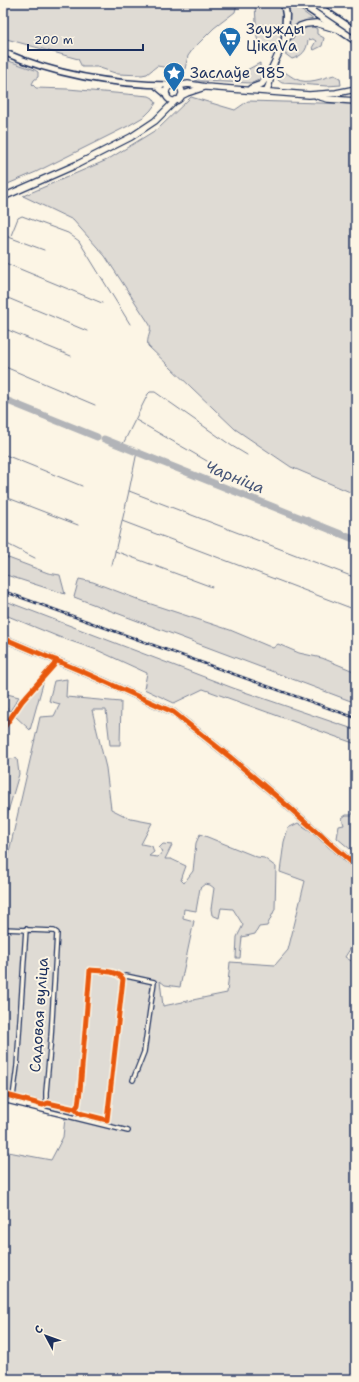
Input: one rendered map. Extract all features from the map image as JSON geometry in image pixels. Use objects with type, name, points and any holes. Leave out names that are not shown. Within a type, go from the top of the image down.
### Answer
[{"type":"highway","points":[[284,3],[286,15],[285,40]]},
{"type":"highway","points":[[300,3],[356,41]]},
{"type":"highway","points":[[313,3],[356,32]]},
{"type":"main road","points":[[245,89],[257,87],[262,84],[270,72],[285,40],[300,26],[306,24],[322,24],[339,30]]},
{"type":"main road","points":[[3,52],[20,59],[76,76],[129,84],[155,86],[175,86],[188,84],[206,87],[281,92],[328,99],[356,101]]},
{"type":"main road","points":[[270,72],[271,80],[281,92]]},
{"type":"main road","points":[[266,91],[271,80]]},
{"type":"main road","points":[[262,84],[266,91]]},
{"type":"main road","points":[[155,86],[172,100],[176,100]]},
{"type":"main road","points":[[175,86],[181,90],[181,96]]},
{"type":"main road","points":[[158,118],[165,107],[167,89],[175,86]]},
{"type":"main road","points":[[3,197],[78,164],[131,136],[158,118],[181,96],[206,87]]},
{"type":"main road","points":[[309,95],[336,94],[356,89]]},
{"type":"street","points":[[3,638],[173,712],[230,757],[356,866]]},
{"type":"street","points":[[3,728],[22,701],[54,665],[56,660]]},
{"type":"street","points":[[3,930],[26,929],[17,1066],[13,1097]]},
{"type":"street","name":"Садовая вуліца","points":[[26,929],[57,932],[51,1037],[46,1092],[48,1103]]},
{"type":"street","points":[[75,1109],[78,1105],[80,1091],[90,970],[116,973],[122,978]]},
{"type":"street","points":[[122,978],[126,976],[154,982],[144,1052],[133,1080]]},
{"type":"street","points":[[3,1094],[43,1104],[48,1103],[75,1109],[79,1113],[108,1120],[122,978]]},
{"type":"street","points":[[3,1100],[128,1131]]},
{"type":"street","points":[[65,1115],[67,1108]]},
{"type":"shaded area","points":[[3,3],[239,3],[237,4],[235,12],[214,28],[193,49],[188,56],[184,73],[180,75],[177,69],[157,66],[147,74],[142,75],[118,74],[97,67],[82,67],[78,59],[3,38]]},
{"type":"shaded area","points":[[243,3],[283,3],[282,36],[274,54],[268,53],[259,44],[257,38],[255,5],[248,6]]},
{"type":"shaded area","points":[[286,3],[291,3],[314,21],[288,35],[289,19]]},
{"type":"shaded area","points":[[312,26],[317,29],[317,34],[324,38],[322,46],[314,50],[312,48],[316,41],[313,39],[308,40],[305,50],[299,56],[292,59],[284,53],[288,43],[294,35]]},
{"type":"shaded area","points":[[6,60],[38,72],[38,77],[32,84],[36,88],[68,89],[149,96],[153,98],[156,103],[145,116],[128,126],[36,172],[3,186],[3,62]]},
{"type":"shaded area","points":[[260,63],[261,68],[267,69],[259,80],[252,83],[197,81],[194,79],[194,76],[198,71],[241,73]]},
{"type":"shaded area","points":[[276,69],[284,71],[300,81],[310,81],[334,75],[340,78],[341,85],[327,86],[282,83],[274,75]]},
{"type":"shaded area","points":[[191,97],[235,110],[248,101],[356,104],[356,492],[350,492],[291,467],[235,429],[148,346],[150,325],[105,256],[73,220],[23,196],[107,160],[159,128]]},
{"type":"shaded area","points":[[3,556],[48,573],[60,575],[65,594],[3,574]]},
{"type":"shaded area","points":[[79,579],[93,582],[145,602],[230,630],[273,648],[278,644],[299,653],[322,658],[356,672],[356,703],[74,597]]},
{"type":"shaded area","points":[[3,600],[233,688],[356,730],[356,744],[203,689],[174,703],[144,689],[147,673],[97,650],[59,637],[3,614]]},
{"type":"shaded area","points":[[67,679],[66,697],[121,702],[120,745],[110,745],[106,710],[92,710],[106,768],[111,809],[131,819],[152,823],[141,844],[152,846],[154,852],[149,856],[158,857],[163,851],[159,848],[163,844],[172,845],[165,859],[171,859],[186,866],[181,880],[184,883],[193,871],[196,843],[200,834],[257,857],[264,858],[276,867],[275,909],[267,926],[259,927],[255,934],[242,937],[240,958],[236,958],[237,937],[243,925],[233,909],[221,908],[219,918],[212,915],[211,909],[214,888],[205,884],[200,888],[196,911],[184,909],[183,918],[194,921],[180,987],[165,985],[160,981],[163,1006],[227,993],[230,962],[275,965],[288,950],[305,881],[280,872],[284,842],[288,828],[298,823],[309,830],[356,871],[356,945],[352,946],[345,957],[356,964],[356,1379],[3,1379],[3,1151],[51,1160],[63,1137],[65,1118],[88,1120],[3,1097],[3,878],[40,717],[54,716],[60,704],[49,701],[54,681]]},
{"type":"shaded area","points":[[44,680],[30,730],[14,715]]},
{"type":"shaded area","points":[[3,693],[19,697],[10,711],[6,708],[3,712]]},
{"type":"shaded area","points":[[17,758],[19,774],[3,829],[3,760]]},
{"type":"shaded area","points":[[355,807],[356,854],[337,838],[339,826],[344,825],[342,818],[346,815],[352,815]]},
{"type":"waterway","points":[[10,238],[18,218],[22,216],[68,233],[79,241],[130,324]]},
{"type":"waterway","points":[[3,235],[44,250]]},
{"type":"waterway","points":[[3,262],[102,303]]},
{"type":"waterway","points":[[3,296],[87,331]]},
{"type":"waterway","points":[[3,328],[71,356]]},
{"type":"waterway","points":[[3,366],[95,405]]},
{"type":"waterway","points":[[122,446],[148,394],[150,392],[155,392],[247,455]]},
{"type":"waterway","name":"Чарніца","points":[[3,399],[97,437]]},
{"type":"waterway","points":[[136,420],[207,461]]},
{"type":"waterway","name":"Чарніца","points":[[104,439],[356,540]]},
{"type":"waterway","points":[[112,565],[137,452]]},
{"type":"waterway","points":[[3,454],[82,486]]},
{"type":"waterway","points":[[129,491],[356,578]]},
{"type":"waterway","points":[[3,496],[78,525]]},
{"type":"waterway","points":[[122,521],[356,610]]},
{"type":"waterway","points":[[3,542],[35,558]]},
{"type":"waterway","points":[[115,551],[212,587]]},
{"type":"railway","points":[[3,591],[356,718]]},
{"type":"cycle path","points":[[3,638],[173,712],[230,757],[356,866]]},
{"type":"cycle path","points":[[3,729],[22,701],[54,665],[56,660]]},
{"type":"cycle path","points":[[3,1094],[43,1105],[48,1103],[75,1109],[79,1113],[107,1120],[123,979],[112,972],[90,970],[80,1091],[78,1105],[75,1109]]},
{"type":"place","name":"Заужды ЦікаVа","points":[[230,58]]},
{"type":"place","name":"Заслаўе 985","points":[[174,92]]}]
